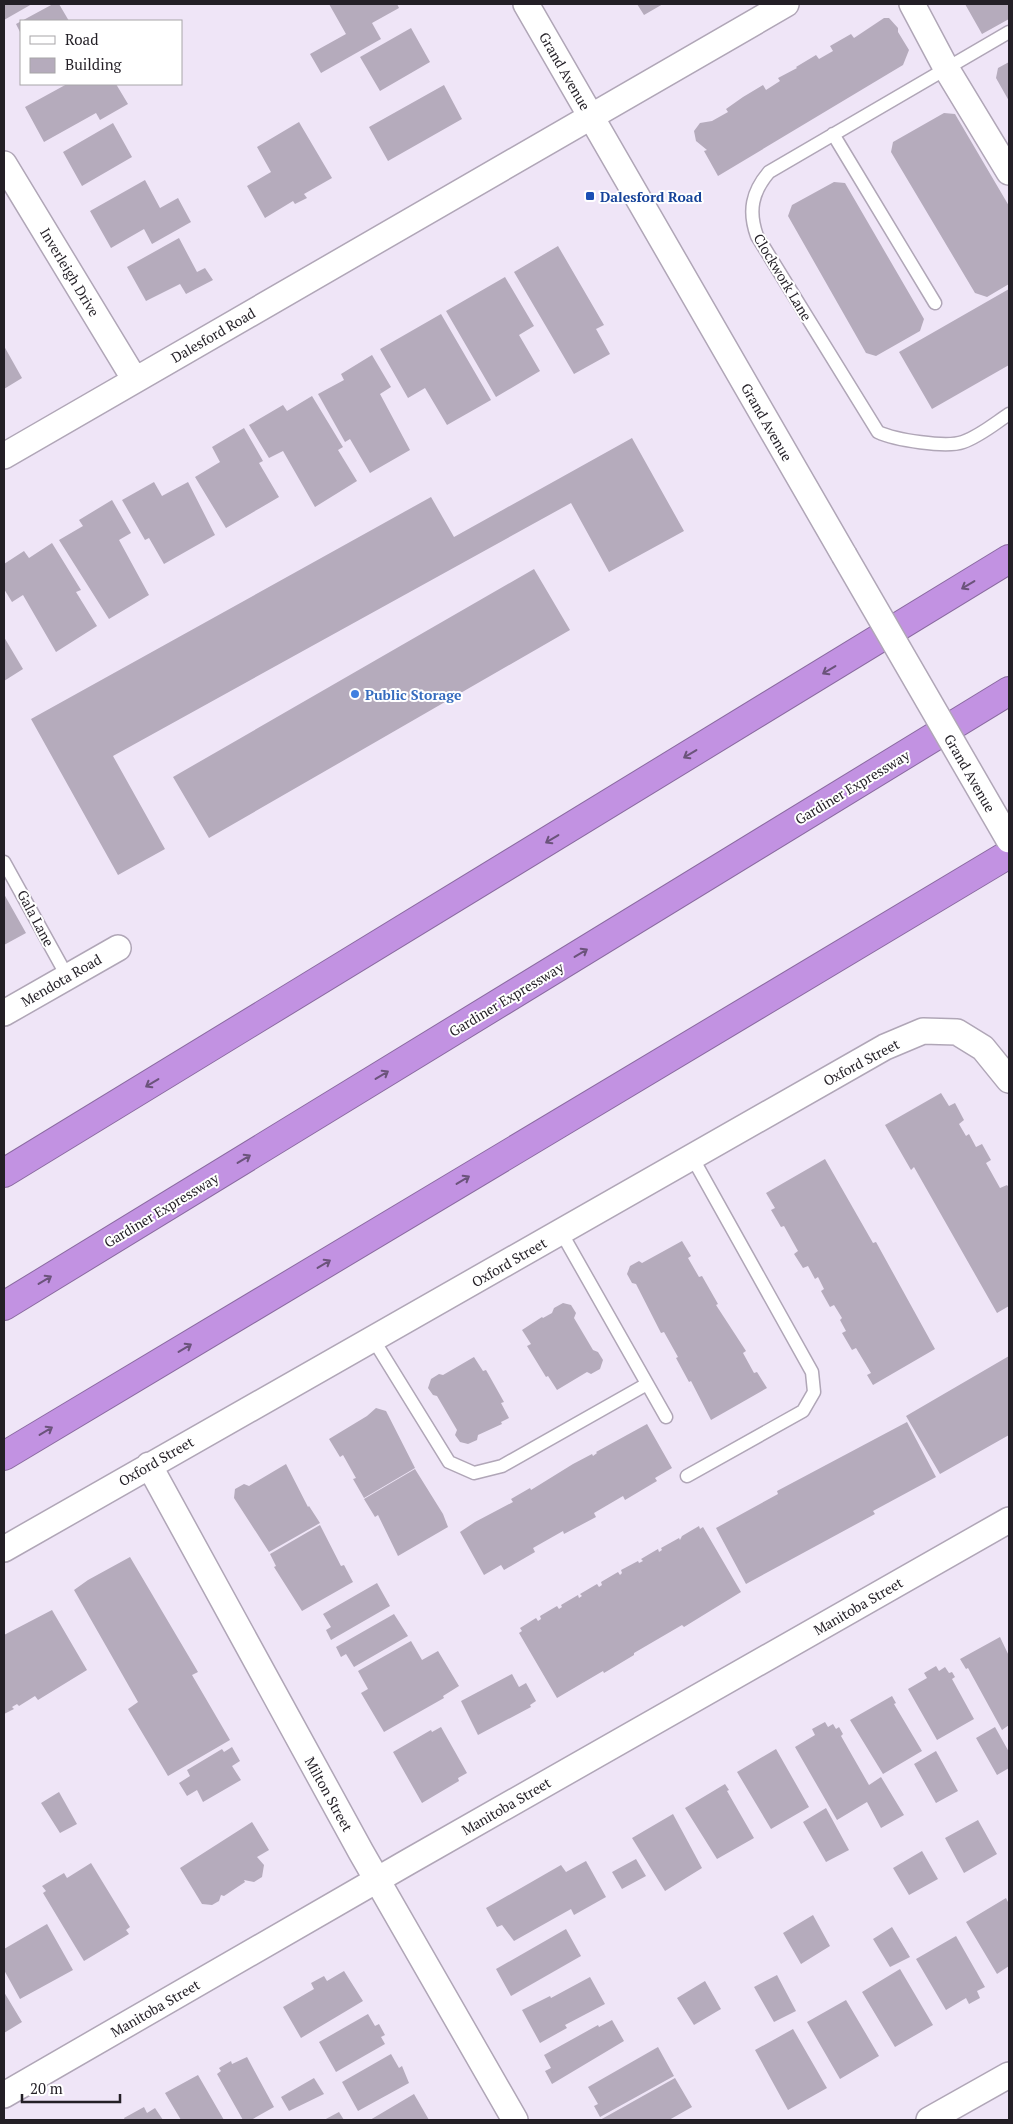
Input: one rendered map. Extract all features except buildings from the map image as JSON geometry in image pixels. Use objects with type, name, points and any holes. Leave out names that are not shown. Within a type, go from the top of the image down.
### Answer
[{"type":"highway","points":[[4,1173],[1009,559]]},
{"type":"highway","name":"Gardiner Expressway","points":[[4,1306],[1009,691]]},
{"type":"highway","points":[[4,1456],[1009,854]]},
{"type":"street","name":"Grand Avenue","points":[[526,4],[1009,840]]},
{"type":"street","name":"Dalesford Road","points":[[4,456],[786,4]]},
{"type":"street","points":[[912,4],[946,68],[1009,172]]},
{"type":"street","name":"Inverleigh Drive","points":[[4,164],[136,380]]},
{"type":"street","name":"Mendota Road","points":[[4,1012],[118,948]]},
{"type":"street","name":"Oxford Street","points":[[4,1549],[885,1047],[923,1031],[957,1032],[983,1048],[1009,1080]]},
{"type":"street","name":"Milton Street","points":[[149,1465],[377,1880],[515,2120]]},
{"type":"street","name":"Manitoba Street","points":[[4,2095],[1009,1520]]},
{"type":"street","points":[[930,2120],[1009,2075]]},
{"type":"lane","name":"Clockwork Lane","points":[[1009,32],[769,172],[760,183],[754,195],[751,212],[756,236],[878,432],[889,438],[960,443],[977,436],[1009,414]]},
{"type":"lane","points":[[833,134],[935,303]]},
{"type":"lane","name":"Gala Lane","points":[[4,862],[67,976]]},
{"type":"lane","points":[[687,1476],[803,1411],[814,1392],[812,1372],[692,1157]]},
{"type":"lane","points":[[561,1232],[666,1417]]},
{"type":"lane","points":[[373,1339],[449,1462],[474,1473],[502,1466],[647,1384]]},
{"type":"place","name":"Dalesford Road","points":[[590,196]]},
{"type":"place","name":"Public Storage","points":[[355,694]]}]
